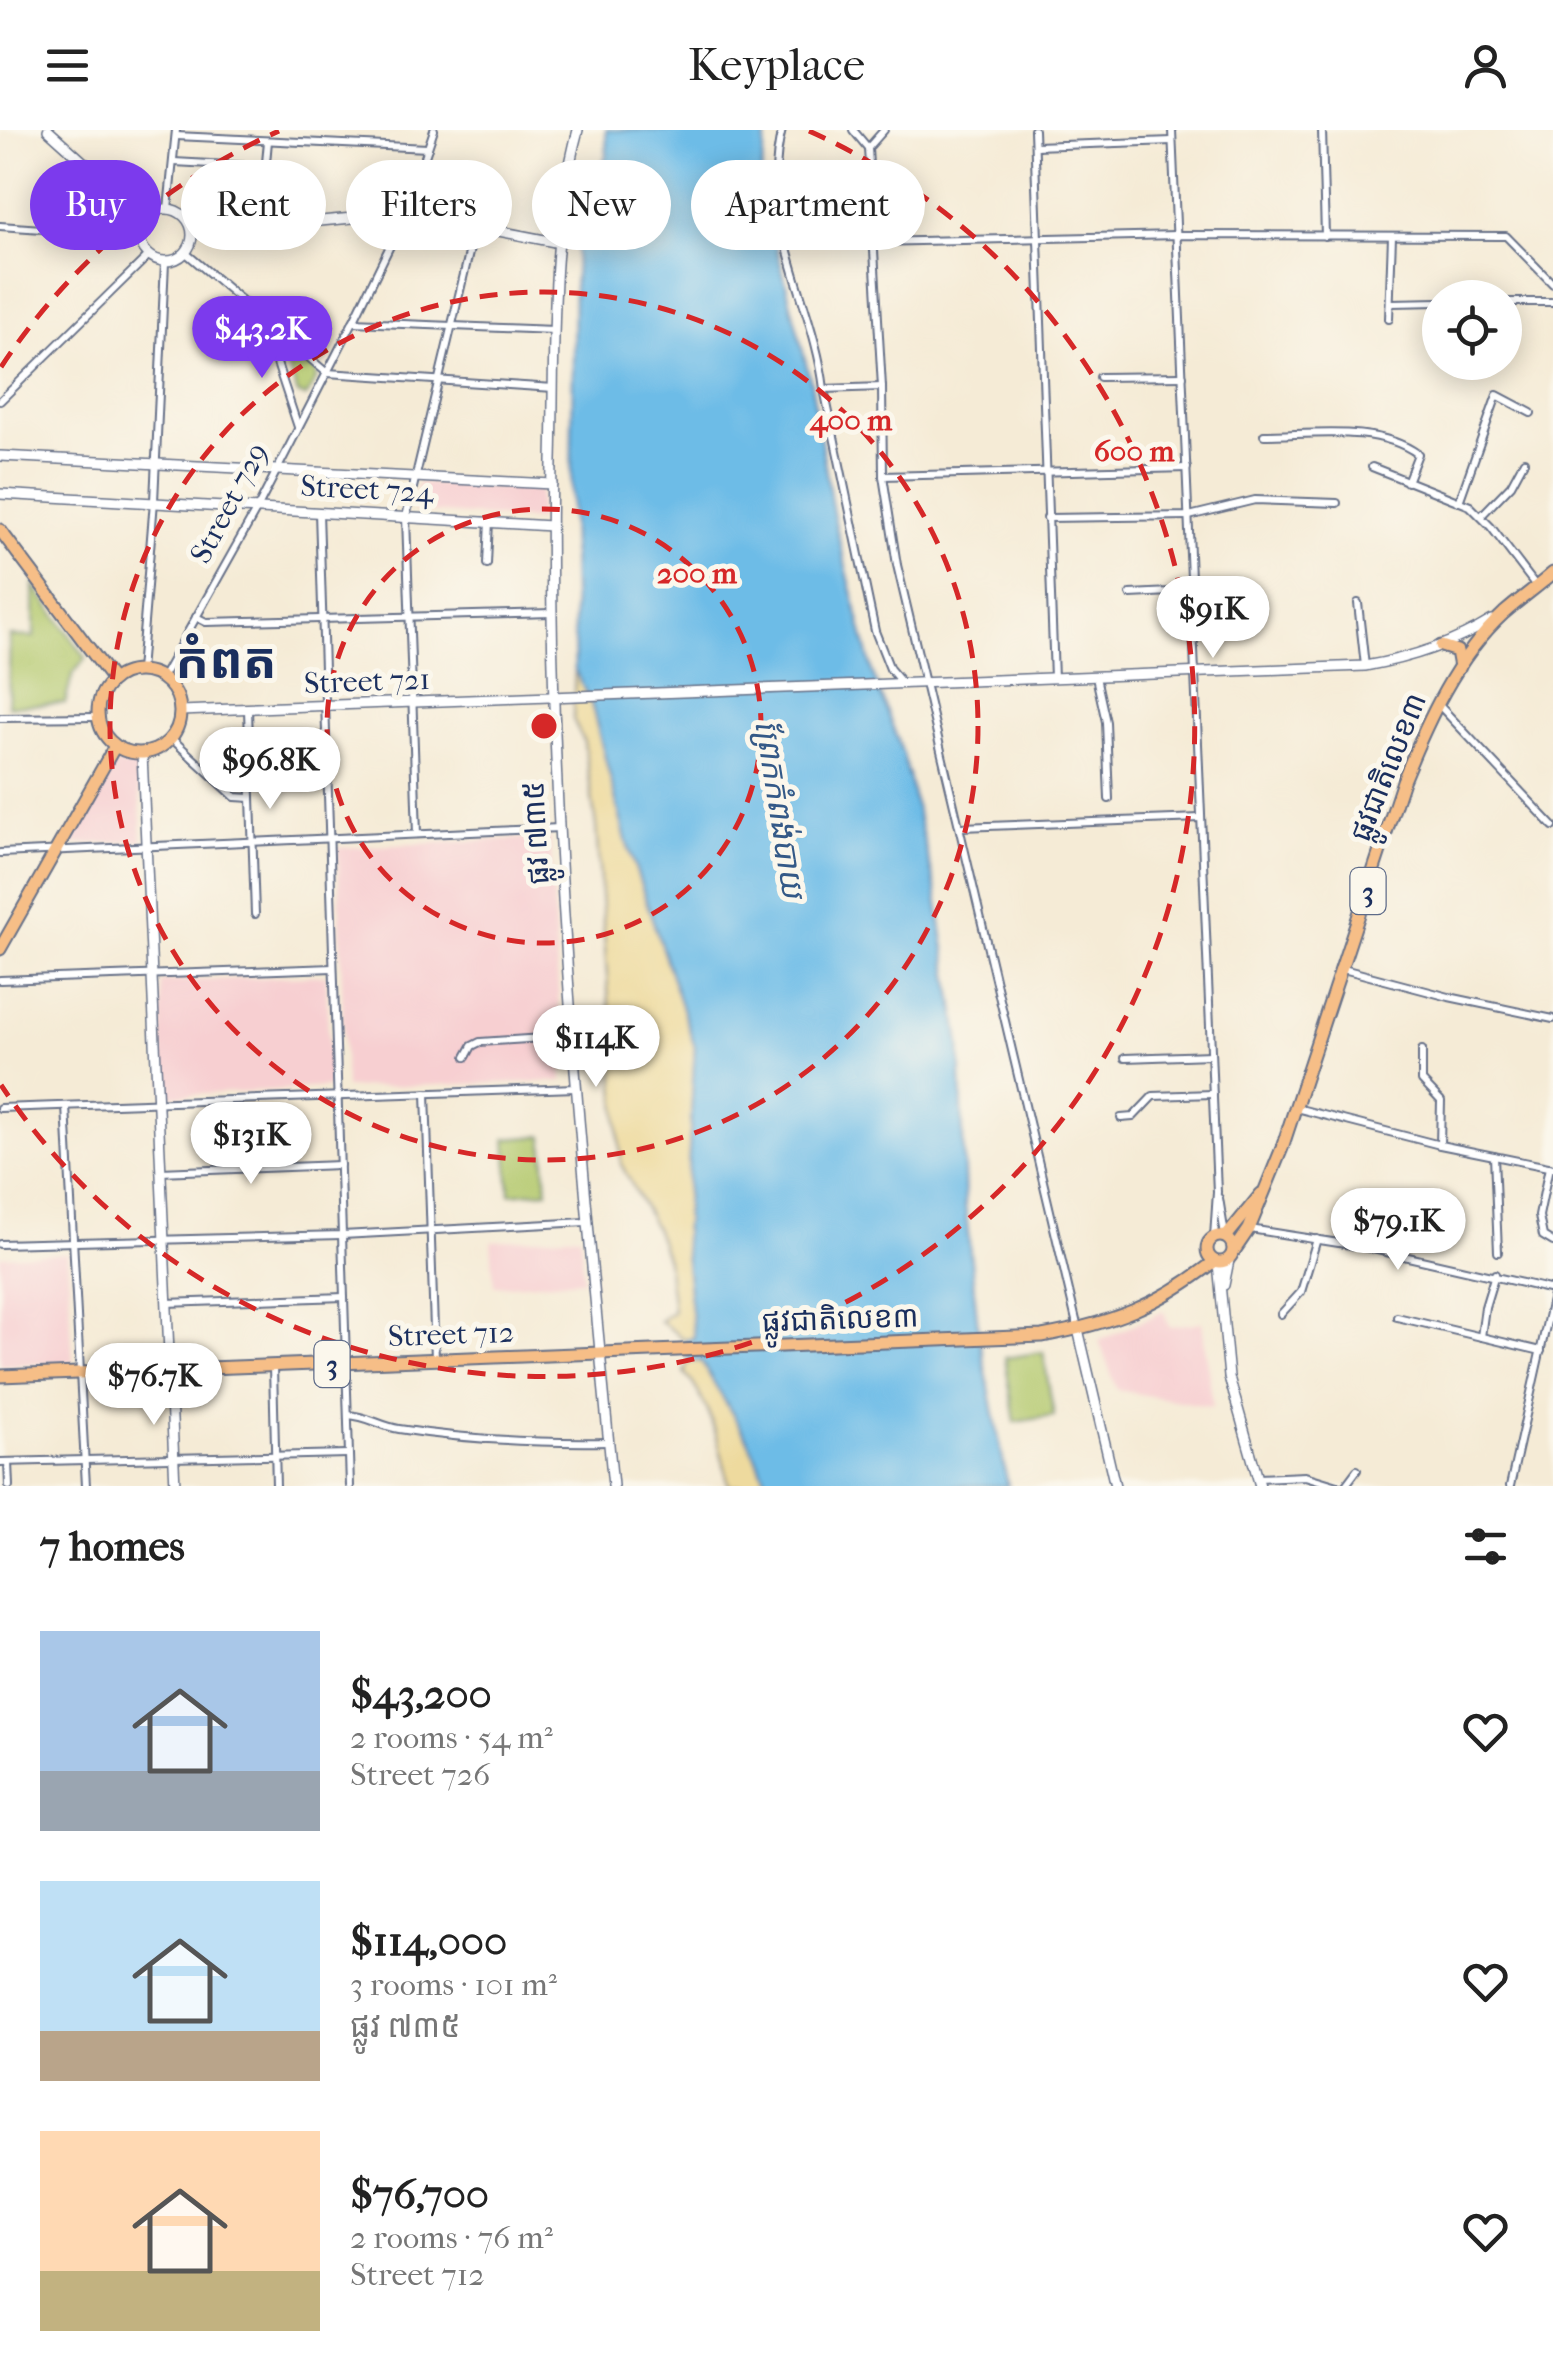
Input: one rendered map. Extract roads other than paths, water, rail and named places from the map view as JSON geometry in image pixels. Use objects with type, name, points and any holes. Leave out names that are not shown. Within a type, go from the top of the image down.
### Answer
[{"type":"main road","points":[[0,530],[113,680]]},
{"type":"main road","name":"ផ្លូវជាតិលេខ៣","points":[[664,1350],[1042,1336],[1127,1315],[1187,1282],[1220,1257],[1249,1229],[1267,1186],[1403,781],[1438,704],[1460,667],[1503,613],[1553,572]]},
{"type":"main road","points":[[1441,646],[1456,652],[1460,667]]},
{"type":"main road","points":[[140,670],[162,678],[173,689],[180,712],[178,727],[171,738],[162,747],[142,754],[115,746],[98,717],[101,695],[113,680],[140,670]]},
{"type":"main road","points":[[0,949],[115,746]]},
{"type":"main road","name":"ផ្លូវជាតិលេខ៣","points":[[1220,1257],[1208,1243],[1222,1237],[1267,1186]]},
{"type":"main road","points":[[1220,1257],[1222,1237]]},
{"type":"main road","name":"Street 712","points":[[0,1376],[664,1350]]},
{"type":"street","points":[[48,130],[81,160]]},
{"type":"street","name":"Street 729","points":[[424,160],[434,130]]},
{"type":"street","name":"ផ្លូវ ៧៣៥","points":[[571,160],[578,130]]},
{"type":"street","points":[[778,160],[782,130]]},
{"type":"street","points":[[854,130],[868,148],[869,160]]},
{"type":"street","points":[[868,148],[884,130]]},
{"type":"street","points":[[1034,130],[1054,678]]},
{"type":"street","points":[[1172,130],[1222,1237]]},
{"type":"street","points":[[1322,130],[1325,236]]},
{"type":"street","points":[[168,209],[176,133],[428,148]]},
{"type":"street","points":[[266,160],[268,141]]},
{"type":"street","points":[[1035,146],[1172,141]]},
{"type":"street","points":[[174,162],[181,162]]},
{"type":"street","points":[[161,210],[181,215]]},
{"type":"street","points":[[0,226],[30,228]]},
{"type":"street","points":[[925,241],[1177,235],[1506,236],[1553,284]]},
{"type":"street","points":[[1390,320],[1392,236]]},
{"type":"street","points":[[147,250],[165,262],[187,250]]},
{"type":"street","name":"Street 729","points":[[162,678],[258,508],[387,250]]},
{"type":"street","points":[[417,834],[406,517],[470,250]]},
{"type":"street","name":"ផ្លូវ ៧៣៥","points":[[560,250],[551,526],[560,828],[586,1222],[612,1486]]},
{"type":"street","points":[[788,250],[824,389],[875,631],[899,683]]},
{"type":"street","points":[[875,250],[883,476],[897,565],[1115,1486]]},
{"type":"street","points":[[186,253],[326,373],[554,388]]},
{"type":"street","points":[[0,401],[149,255]]},
{"type":"street","points":[[140,670],[154,501],[165,262]]},
{"type":"street","points":[[1391,303],[1422,302]]},
{"type":"street","points":[[1522,302],[1553,302]]},
{"type":"street","points":[[263,320],[298,427]]},
{"type":"street","points":[[352,322],[555,330]]},
{"type":"street","points":[[1100,377],[1183,376]]},
{"type":"street","points":[[824,389],[882,387]]},
{"type":"street","points":[[1459,502],[1496,395],[1531,413]]},
{"type":"street","points":[[1264,435],[1352,435],[1399,443],[1418,454],[1406,482]]},
{"type":"street","points":[[0,456],[552,484]]},
{"type":"street","points":[[1481,516],[1511,485],[1524,461]]},
{"type":"street","points":[[1372,467],[1470,506],[1537,587]]},
{"type":"street","points":[[883,476],[1186,468]]},
{"type":"street","name":"Street 724","points":[[0,494],[551,526]]},
{"type":"street","points":[[1047,518],[1188,516],[1255,500],[1336,503]]},
{"type":"street","points":[[318,512],[350,1486]]},
{"type":"street","points":[[487,564],[489,521]]},
{"type":"street","points":[[1130,594],[1192,591]]},
{"type":"street","points":[[1358,603],[1365,666]]},
{"type":"street","points":[[196,617],[206,622],[554,613]]},
{"type":"street","name":"Street 721","points":[[180,712],[1365,666],[1402,660],[1441,646],[1503,613]]},
{"type":"street","points":[[1096,677],[1106,722],[1109,799]]},
{"type":"street","points":[[1438,704],[1553,826]]},
{"type":"street","points":[[248,710],[255,914]]},
{"type":"street","points":[[0,718],[98,717]]},
{"type":"street","points":[[171,738],[235,798],[252,798]]},
{"type":"street","points":[[142,754],[175,1486]]},
{"type":"street","points":[[961,827],[1201,818]]},
{"type":"street","points":[[0,853],[560,828]]},
{"type":"street","points":[[0,980],[333,968]]},
{"type":"street","points":[[1343,969],[1553,1019]]},
{"type":"street","points":[[466,1057],[472,1046],[480,1042],[573,1036]]},
{"type":"street","points":[[1422,1050],[1422,1081],[1441,1101],[1440,1145]]},
{"type":"street","points":[[1126,1058],[1211,1055]]},
{"type":"street","points":[[0,1108],[576,1088]]},
{"type":"street","points":[[426,1094],[435,1359]]},
{"type":"street","points":[[1121,1118],[1134,1117],[1152,1096],[1213,1094]]},
{"type":"street","points":[[66,1106],[86,1486]]},
{"type":"street","points":[[1296,1108],[1440,1145],[1551,1168],[1539,1216],[1543,1236],[1553,1242]]},
{"type":"street","points":[[1494,1156],[1498,1252]]},
{"type":"street","points":[[160,1172],[340,1165]]},
{"type":"street","points":[[0,1244],[342,1236],[586,1222]]},
{"type":"street","points":[[1249,1229],[1496,1274],[1553,1292],[1510,1486]]},
{"type":"street","points":[[1281,1314],[1301,1292],[1317,1239]]},
{"type":"street","points":[[1220,1257],[1229,1377],[1259,1482],[1305,1476],[1338,1486]]},
{"type":"street","points":[[1481,1337],[1485,1307],[1496,1274]]},
{"type":"street","points":[[166,1303],[344,1297]]},
{"type":"street","points":[[1396,1317],[1541,1351]]},
{"type":"street","points":[[273,1366],[276,1486]]},
{"type":"street","points":[[348,1415],[368,1417],[396,1429],[523,1441],[608,1442]]},
{"type":"street","points":[[9,1486],[4,1462],[348,1454]]},
{"type":"street","points":[[1345,1486],[1357,1470]]},
{"type":"water","name":"ព្រែកកំពង់បាយ","points":[[606,130],[767,130],[763,160],[691,160],[691,250],[777,250],[811,383],[834,518],[872,672],[903,754],[936,891],[960,1045],[965,1205],[979,1337],[1008,1486],[769,1486],[747,1438],[701,1361],[689,1361],[685,1340],[694,1338],[684,1242],[695,1047],[626,840],[592,706],[575,670],[571,507],[577,250],[671,250],[671,160],[604,160]]},
{"type":"district","name":"កំពត","points":[[226,660]]}]
